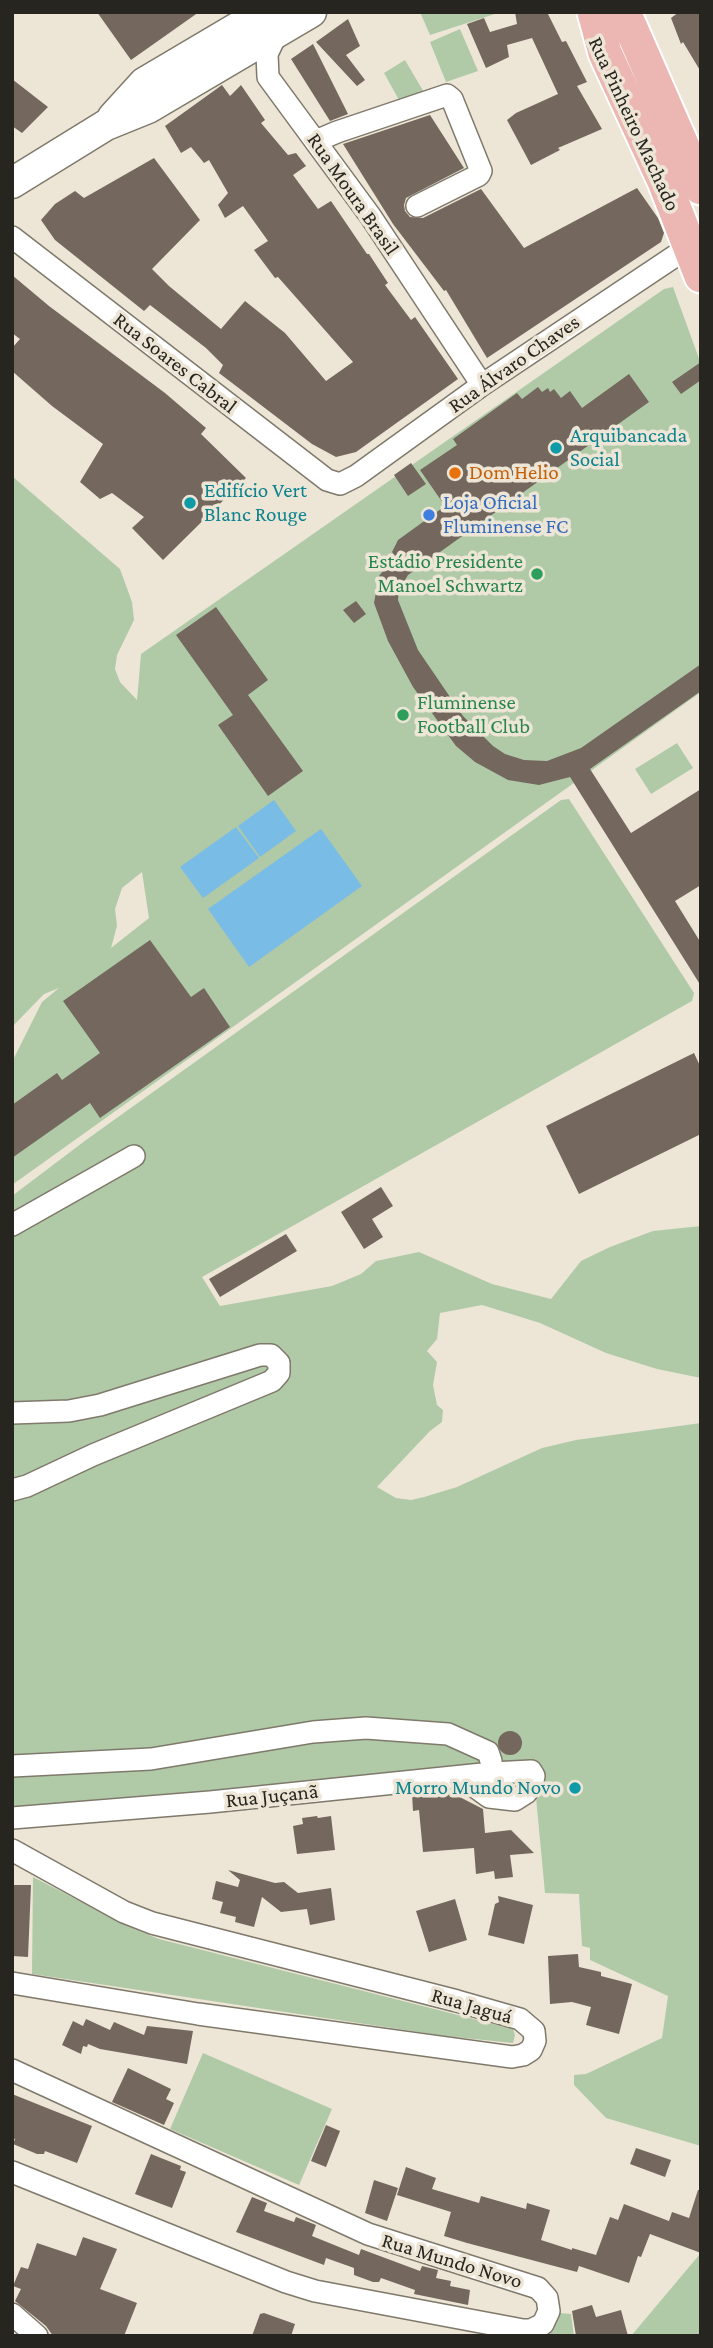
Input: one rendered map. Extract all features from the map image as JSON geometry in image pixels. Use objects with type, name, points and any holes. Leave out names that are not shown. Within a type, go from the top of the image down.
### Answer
[{"type":"main road","points":[[594,12],[605,54]]},
{"type":"main road","name":"Rua Pinheiro Machado","points":[[631,21],[701,188]]},
{"type":"main road","name":"Rua Pinheiro Machado","points":[[605,54],[664,181],[695,261]]},
{"type":"street","points":[[12,183],[106,125],[148,108],[267,20],[312,12]]},
{"type":"street","name":"Rua Pinheiro Machado","points":[[579,12],[605,54]]},
{"type":"street","name":"Rua Moura Brasil","points":[[267,20],[268,77],[371,217],[482,385]]},
{"type":"street","points":[[316,141],[447,95],[452,99],[481,171],[479,176],[417,206]]},
{"type":"street","name":"Rua Soares Cabral","points":[[12,237],[327,480],[340,484]]},
{"type":"street","name":"Rua Álvaro Chaves","points":[[340,484],[356,476],[482,385],[695,261]]},
{"type":"street","points":[[12,1225],[134,1156]]},
{"type":"street","points":[[12,1413],[68,1411],[100,1405],[260,1355],[271,1355],[279,1363],[279,1373],[272,1381],[93,1455],[27,1486],[12,1490]]},
{"type":"street","points":[[12,1766],[151,1759],[313,1732],[366,1728],[448,1734],[488,1752],[492,1773]]},
{"type":"street","name":"Rua Juçanã","points":[[12,1818],[210,1802],[492,1773],[531,1771],[534,1776],[532,1786],[515,1800],[489,1797],[461,1777]]},
{"type":"street","name":"Rua Jaguá","points":[[12,1850],[124,1912],[152,1923],[457,2001],[520,2020],[534,2031],[535,2041],[531,2050],[512,2057],[198,2014],[12,1983]]},
{"type":"street","name":"Rua Mundo Novo","points":[[12,2070],[368,2234],[538,2288],[547,2298],[550,2311],[543,2323],[531,2330],[523,2330],[327,2294],[286,2282],[12,2172]]},
{"type":"street","points":[[12,2314],[37,2336]]},
{"type":"green space","points":[[420,12],[501,12],[430,35]]},
{"type":"green space","points":[[460,29],[478,71],[446,82],[430,42]]},
{"type":"green space","points":[[405,60],[425,94],[399,100],[384,73]]},
{"type":"green space","name":"Fluminense Football Club","points":[[673,287],[701,364],[701,692],[12,1185],[12,1062],[42,1002],[59,988],[44,994],[12,1027],[12,476],[120,569],[132,602],[134,620],[117,655],[115,669],[120,682],[137,700],[141,654],[664,289]],"holes":[[[142,872],[149,918],[111,948],[117,926],[115,909],[122,888]]]},
{"type":"green space","points":[[677,743],[693,768],[651,794],[635,769]]},
{"type":"green space","points":[[569,799],[694,993],[692,1001],[202,1277],[220,1306],[332,1286],[361,1274],[376,1261],[419,1252],[492,1284],[551,1299],[581,1261],[653,1231],[701,1226],[701,1378],[657,1369],[606,1353],[540,1323],[482,1305],[440,1313],[437,1339],[427,1351],[437,1362],[433,1385],[437,1405],[443,1410],[442,1422],[430,1431],[377,1487],[396,1498],[411,1500],[457,1487],[542,1448],[576,1440],[701,1423],[701,2146],[606,2118],[574,2085],[574,2075],[586,2074],[662,2038],[668,1996],[590,1960],[590,1948],[582,1946],[579,1894],[545,1893],[534,1776],[12,1813],[12,1196],[86,1140],[561,800]]},
{"type":"green space","points":[[33,1877],[159,1939],[513,2029],[513,2043],[445,2036],[32,1974]]},
{"type":"green space","points":[[203,2053],[332,2109],[299,2185],[170,2129]]},
{"type":"green space","points":[[701,2252],[701,2336],[631,2336],[700,2254]]},
{"type":"green space","points":[[559,2313],[571,2314],[574,2336],[523,2336]]},
{"type":"water","points":[[274,800],[296,831],[260,857],[238,826]]},
{"type":"water","points":[[236,827],[259,858],[203,898],[180,867]]},
{"type":"water","points":[[321,829],[362,886],[249,967],[208,909]]},
{"type":"building","points":[[97,12],[199,12],[131,60]]},
{"type":"building","points":[[515,12],[547,12],[562,42],[566,41],[587,82],[577,86],[602,129],[558,148],[560,150],[531,165],[507,120],[516,113],[558,94],[532,38],[507,45],[509,57],[486,68],[467,24],[484,18],[490,32],[517,24]]},
{"type":"building","points":[[679,12],[701,12],[701,72],[683,42],[681,44],[671,18]]},
{"type":"building","points":[[348,19],[360,46],[346,55],[365,80],[357,86],[316,42]]},
{"type":"building","points":[[313,44],[348,114],[330,121],[291,59]]},
{"type":"building","points":[[12,79],[48,107],[22,133],[12,126]]},
{"type":"building","points":[[222,85],[230,96],[241,85],[265,120],[261,123],[288,155],[296,153],[306,166],[293,175],[318,209],[331,201],[388,283],[385,285],[411,320],[415,317],[458,379],[356,452],[336,457],[312,444],[219,373],[223,365],[206,348],[150,305],[144,311],[55,240],[41,220],[55,204],[75,191],[84,198],[154,158],[200,220],[152,269],[221,329],[245,301],[285,333],[326,381],[353,362],[278,277],[275,278],[254,250],[268,241],[243,206],[225,218],[218,205],[228,193],[209,160],[204,163],[191,147],[181,153],[165,126]]},
{"type":"building","points":[[430,115],[464,168],[406,198],[405,211],[410,217],[423,218],[481,189],[524,248],[637,188],[658,218],[664,233],[661,242],[487,358],[446,290],[444,291],[393,224],[343,144]]},
{"type":"building","points":[[12,275],[206,428],[201,434],[246,478],[163,560],[132,528],[144,517],[112,493],[100,499],[80,482],[103,444],[52,406],[12,371],[12,348],[20,339],[12,333]]},
{"type":"building","points":[[701,362],[701,380],[681,394],[672,382]]},
{"type":"building","points":[[629,374],[649,402],[408,575],[399,590],[398,600],[418,650],[463,716],[493,746],[505,754],[524,760],[547,761],[581,748],[701,664],[701,691],[590,769],[631,833],[701,789],[701,885],[675,901],[701,943],[701,986],[570,777],[539,785],[508,780],[475,762],[456,746],[413,687],[388,641],[374,603],[379,576],[395,556],[392,552],[398,540],[445,506],[420,470],[457,445],[453,439],[517,393],[522,399],[538,387],[542,392],[548,388],[550,392],[554,389],[561,398],[570,391],[582,408]]},
{"type":"building","points":[[411,463],[426,484],[408,496],[394,475]]},
{"type":"building","points":[[356,601],[366,614],[354,623],[343,610]]},
{"type":"building","points":[[216,607],[268,680],[248,695],[303,771],[268,796],[218,725],[233,715],[176,635]]},
{"type":"building","points":[[150,940],[191,997],[204,988],[230,1027],[100,1118],[90,1103],[12,1158],[12,1105],[57,1073],[62,1080],[100,1053],[63,1001]]},
{"type":"building","points":[[694,1053],[701,1068],[701,1134],[579,1194],[546,1126]]},
{"type":"building","points":[[381,1187],[393,1206],[372,1219],[383,1237],[364,1249],[341,1212]]},
{"type":"building","points":[[286,1234],[297,1251],[220,1297],[209,1279]]},
{"type":"building","points":[[510,1731],[518,1735],[522,1743],[518,1751],[510,1755],[502,1751],[498,1743],[502,1735]]},
{"type":"building","points":[[448,1791],[483,1809],[485,1833],[511,1830],[534,1853],[510,1855],[513,1877],[495,1879],[494,1871],[476,1874],[474,1848],[423,1852],[419,1810],[413,1811],[412,1794]]},
{"type":"building","points":[[331,1816],[335,1850],[297,1854],[293,1826],[303,1824],[302,1818]]},
{"type":"building","points":[[228,1870],[275,1883],[284,1882],[298,1893],[331,1888],[335,1920],[310,1925],[307,1909],[281,1912],[262,1897],[254,1927],[235,1922],[236,1917],[220,1913],[223,1902],[212,1899],[216,1881],[238,1887],[240,1880]]},
{"type":"building","points":[[12,1885],[31,1885],[28,1957],[12,1956]]},
{"type":"building","points":[[498,1896],[533,1905],[524,1944],[488,1935],[495,1904],[499,1902]]},
{"type":"building","points":[[455,1899],[467,1940],[429,1952],[416,1911]]},
{"type":"building","points":[[578,1954],[579,1967],[632,1984],[619,2034],[586,2025],[591,2007],[572,2002],[550,2004],[548,1956]]},
{"type":"building","points":[[86,2019],[110,2030],[114,2022],[144,2035],[147,2026],[193,2031],[187,2064],[100,2049],[88,2044],[87,2047],[83,2046],[81,2054],[62,2045],[73,2021],[83,2026]]},
{"type":"building","points":[[128,2068],[171,2089],[166,2099],[174,2103],[164,2125],[112,2102]]},
{"type":"building","points":[[12,2094],[92,2126],[77,2163],[45,2151],[44,2154],[37,2154],[13,2144],[15,2139],[12,2138]]},
{"type":"building","points":[[326,2125],[340,2131],[326,2167],[311,2161]]},
{"type":"building","points":[[636,2148],[671,2160],[665,2177],[630,2164]]},
{"type":"building","points":[[151,2154],[181,2166],[180,2170],[186,2172],[172,2208],[135,2194]]},
{"type":"building","points":[[406,2167],[436,2178],[432,2189],[479,2203],[481,2196],[526,2209],[527,2203],[550,2210],[541,2240],[596,2255],[610,2217],[618,2220],[624,2204],[669,2221],[672,2212],[689,2218],[698,2190],[701,2190],[701,2253],[650,2234],[641,2257],[638,2256],[629,2283],[579,2266],[577,2272],[467,2243],[444,2236],[451,2212],[397,2195]]},
{"type":"building","points":[[374,2180],[398,2188],[387,2221],[365,2213]]},
{"type":"building","points":[[252,2197],[267,2203],[264,2211],[294,2222],[296,2217],[316,2225],[312,2236],[359,2255],[361,2249],[420,2271],[422,2266],[438,2270],[436,2278],[451,2281],[450,2286],[470,2290],[468,2305],[414,2294],[415,2290],[381,2278],[379,2282],[373,2282],[354,2275],[354,2268],[326,2258],[324,2265],[236,2232]]},
{"type":"building","points":[[83,2237],[117,2249],[100,2289],[137,2303],[124,2336],[53,2336],[46,2326],[15,2301],[21,2289],[13,2286],[21,2267],[28,2269],[37,2243],[76,2256]]},
{"type":"building","points":[[592,2305],[596,2317],[621,2310],[628,2336],[576,2336],[572,2311]]},
{"type":"building","points":[[260,2314],[295,2324],[291,2336],[252,2336]]},
{"type":"place","name":"Arquibancada Social","points":[[556,448]]},
{"type":"place","name":"Dom Helio","points":[[455,473]]},
{"type":"place","name":"Edifício Vert Blanc Rouge","points":[[190,503]]},
{"type":"place","name":"Loja Oficial Fluminense FC","points":[[429,515]]},
{"type":"place","name":"Estádio Presidente Manoel Schwartz","points":[[537,574]]},
{"type":"place","name":"Fluminense Football Club","points":[[403,715]]},
{"type":"place","name":"Morro Mundo Novo","points":[[575,1788]]}]
